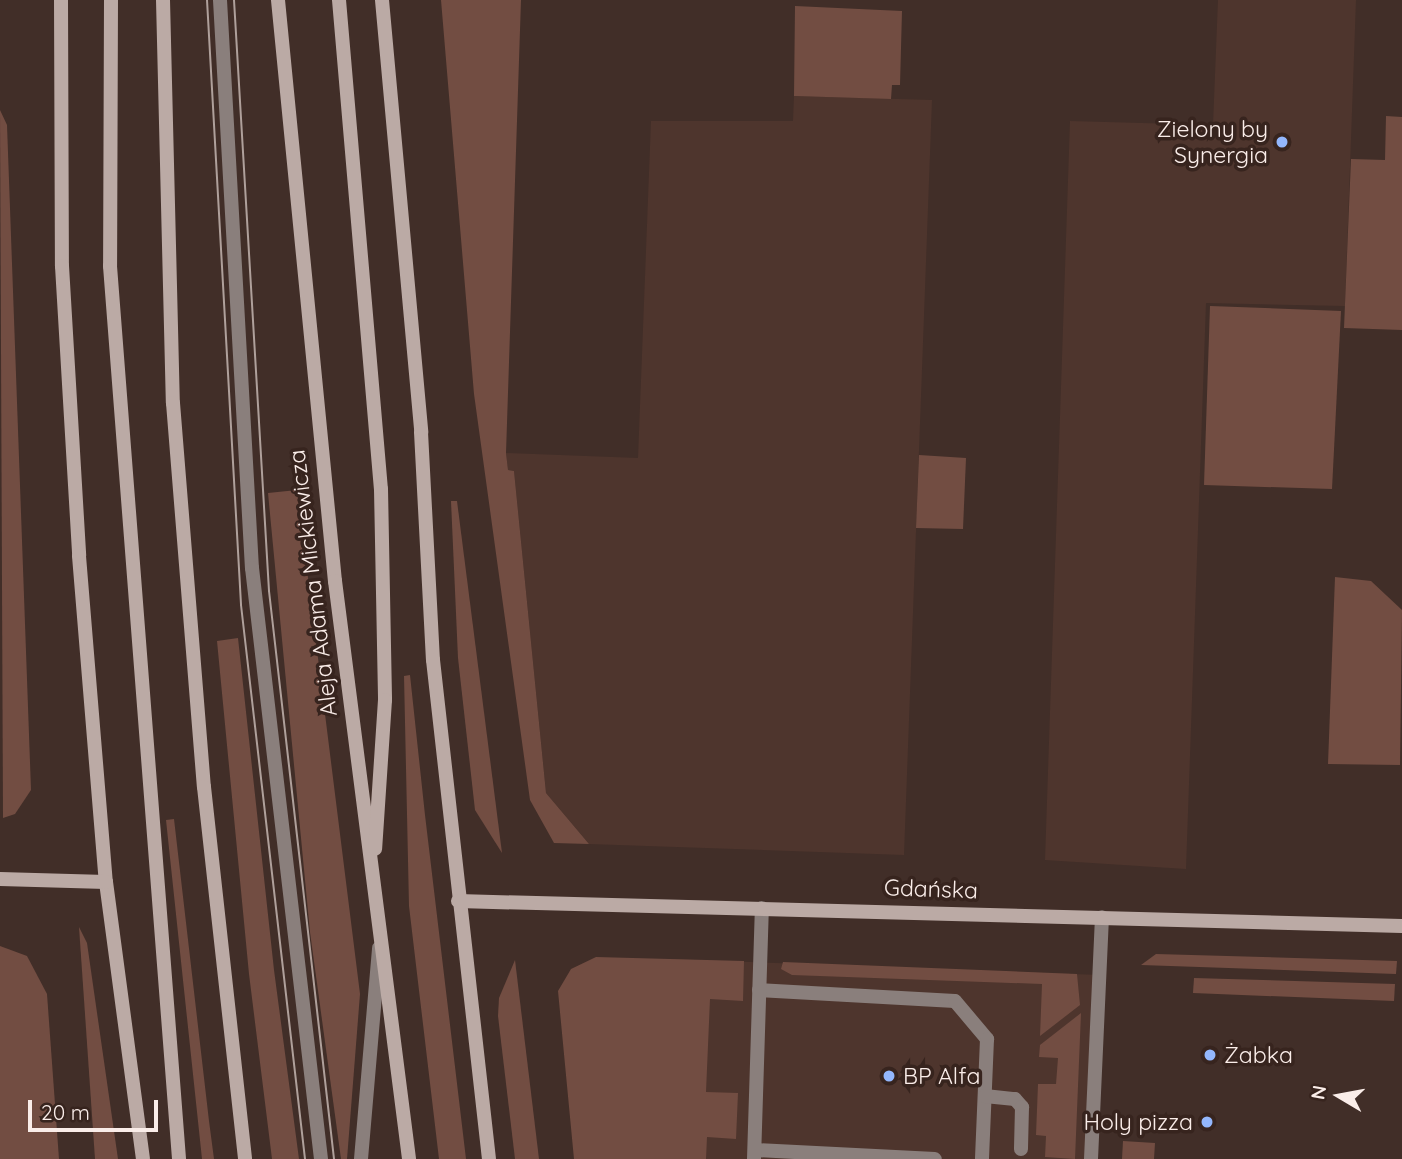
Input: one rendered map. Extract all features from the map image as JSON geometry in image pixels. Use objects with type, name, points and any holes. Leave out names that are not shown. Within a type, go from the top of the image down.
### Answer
[{"type":"main road","points":[[61,0],[63,280],[106,882],[143,1159]]},
{"type":"main road","points":[[111,0],[110,266],[179,1159]]},
{"type":"main road","points":[[163,0],[173,403],[204,788],[245,1159]]},
{"type":"main road","name":"Aleja Adama Mickiewicza","points":[[278,0],[310,361],[409,1159]]},
{"type":"main road","points":[[339,0],[381,489],[385,700],[373,882]]},
{"type":"main road","points":[[382,0],[421,432],[433,660],[489,1159]]},
{"type":"main road","points":[[0,879],[106,882]]},
{"type":"main road","name":"Gdańska","points":[[458,901],[1402,926]]},
{"type":"lane","points":[[220,3],[252,568],[321,1159]]},
{"type":"lane","points":[[762,908],[754,1154],[935,1159]]},
{"type":"lane","points":[[1091,1159],[1102,917]]},
{"type":"lane","points":[[361,1159],[380,936]]},
{"type":"lane","points":[[759,990],[955,1001],[987,1039],[982,1159]]},
{"type":"lane","points":[[985,1096],[1016,1099],[1022,1107],[1021,1149]]},
{"type":"shaded area","points":[[441,0],[521,0],[506,453],[508,470],[514,471],[546,793],[589,844],[554,843],[530,800],[474,394]]},
{"type":"shaded area","name":"Zielony by Synergia","points":[[1218,0],[1356,0],[1345,306],[1206,303],[1186,869],[1045,860],[1070,121],[1213,125]]},
{"type":"shaded area","points":[[795,6],[902,11],[900,85],[892,85],[891,99],[794,96]]},
{"type":"shaded area","points":[[794,96],[932,100],[904,855],[589,844],[546,793],[514,471],[508,470],[506,453],[638,458],[651,121],[793,121]]},
{"type":"shaded area","points":[[0,110],[7,125],[31,790],[15,814],[3,818]]},
{"type":"shaded area","points":[[1386,116],[1402,117],[1402,330],[1344,328],[1351,159],[1385,160]]},
{"type":"shaded area","points":[[1210,306],[1341,311],[1332,489],[1204,485]]},
{"type":"shaded area","points":[[919,455],[966,458],[963,529],[916,528]]},
{"type":"shaded area","points":[[297,490],[360,994],[347,1159],[341,1159],[310,932],[268,493]]},
{"type":"shaded area","points":[[451,501],[457,501],[502,853],[475,810],[458,658]]},
{"type":"shaded area","points":[[1335,577],[1371,581],[1402,610],[1400,765],[1328,764]]},
{"type":"shaded area","points":[[238,638],[274,970],[299,1159],[272,1159],[249,974],[217,641]]},
{"type":"shaded area","points":[[410,675],[466,1159],[439,1159],[409,906],[404,676]]},
{"type":"shaded area","points":[[174,819],[214,1159],[202,1159],[166,820]]},
{"type":"shaded area","points":[[79,927],[87,943],[118,1159],[95,1159]]},
{"type":"shaded area","points":[[0,946],[27,956],[47,994],[59,1159],[0,1159]]},
{"type":"shaded area","points":[[1156,954],[1397,961],[1396,974],[1141,965]]},
{"type":"shaded area","points":[[596,957],[744,961],[743,1001],[710,999],[706,1092],[738,1093],[736,1139],[707,1137],[706,1159],[574,1159],[558,991],[571,969]]},
{"type":"shaded area","points":[[667,959],[1100,975],[1091,1159],[666,1159]]},
{"type":"shaded area","points":[[515,960],[539,1159],[515,1159],[498,1016],[499,998]]},
{"type":"shaded area","points":[[783,962],[1077,974],[1080,1005],[1040,1036],[1042,984],[792,975],[781,969]]},
{"type":"shaded area","points":[[1194,978],[1395,984],[1394,1001],[1193,993]]},
{"type":"shaded area","points":[[1081,1013],[1075,1159],[1045,1157],[1046,1136],[1036,1135],[1038,1084],[1056,1084],[1058,1058],[1039,1057],[1040,1045]]},
{"type":"shaded area","points":[[1123,1141],[1155,1143],[1154,1159],[1122,1159]]},
{"type":"tram line","points":[[207,0],[241,605],[305,1159]]},
{"type":"tram line","points":[[234,0],[269,591],[334,1159]]},
{"type":"place","name":"Zielony by Synergia","points":[[1282,142]]},
{"type":"place","name":"Żabka","points":[[1210,1055]]},
{"type":"place","name":"BP Alfa","points":[[889,1076]]},
{"type":"place","name":"Holy pizza","points":[[1207,1122]]}]
